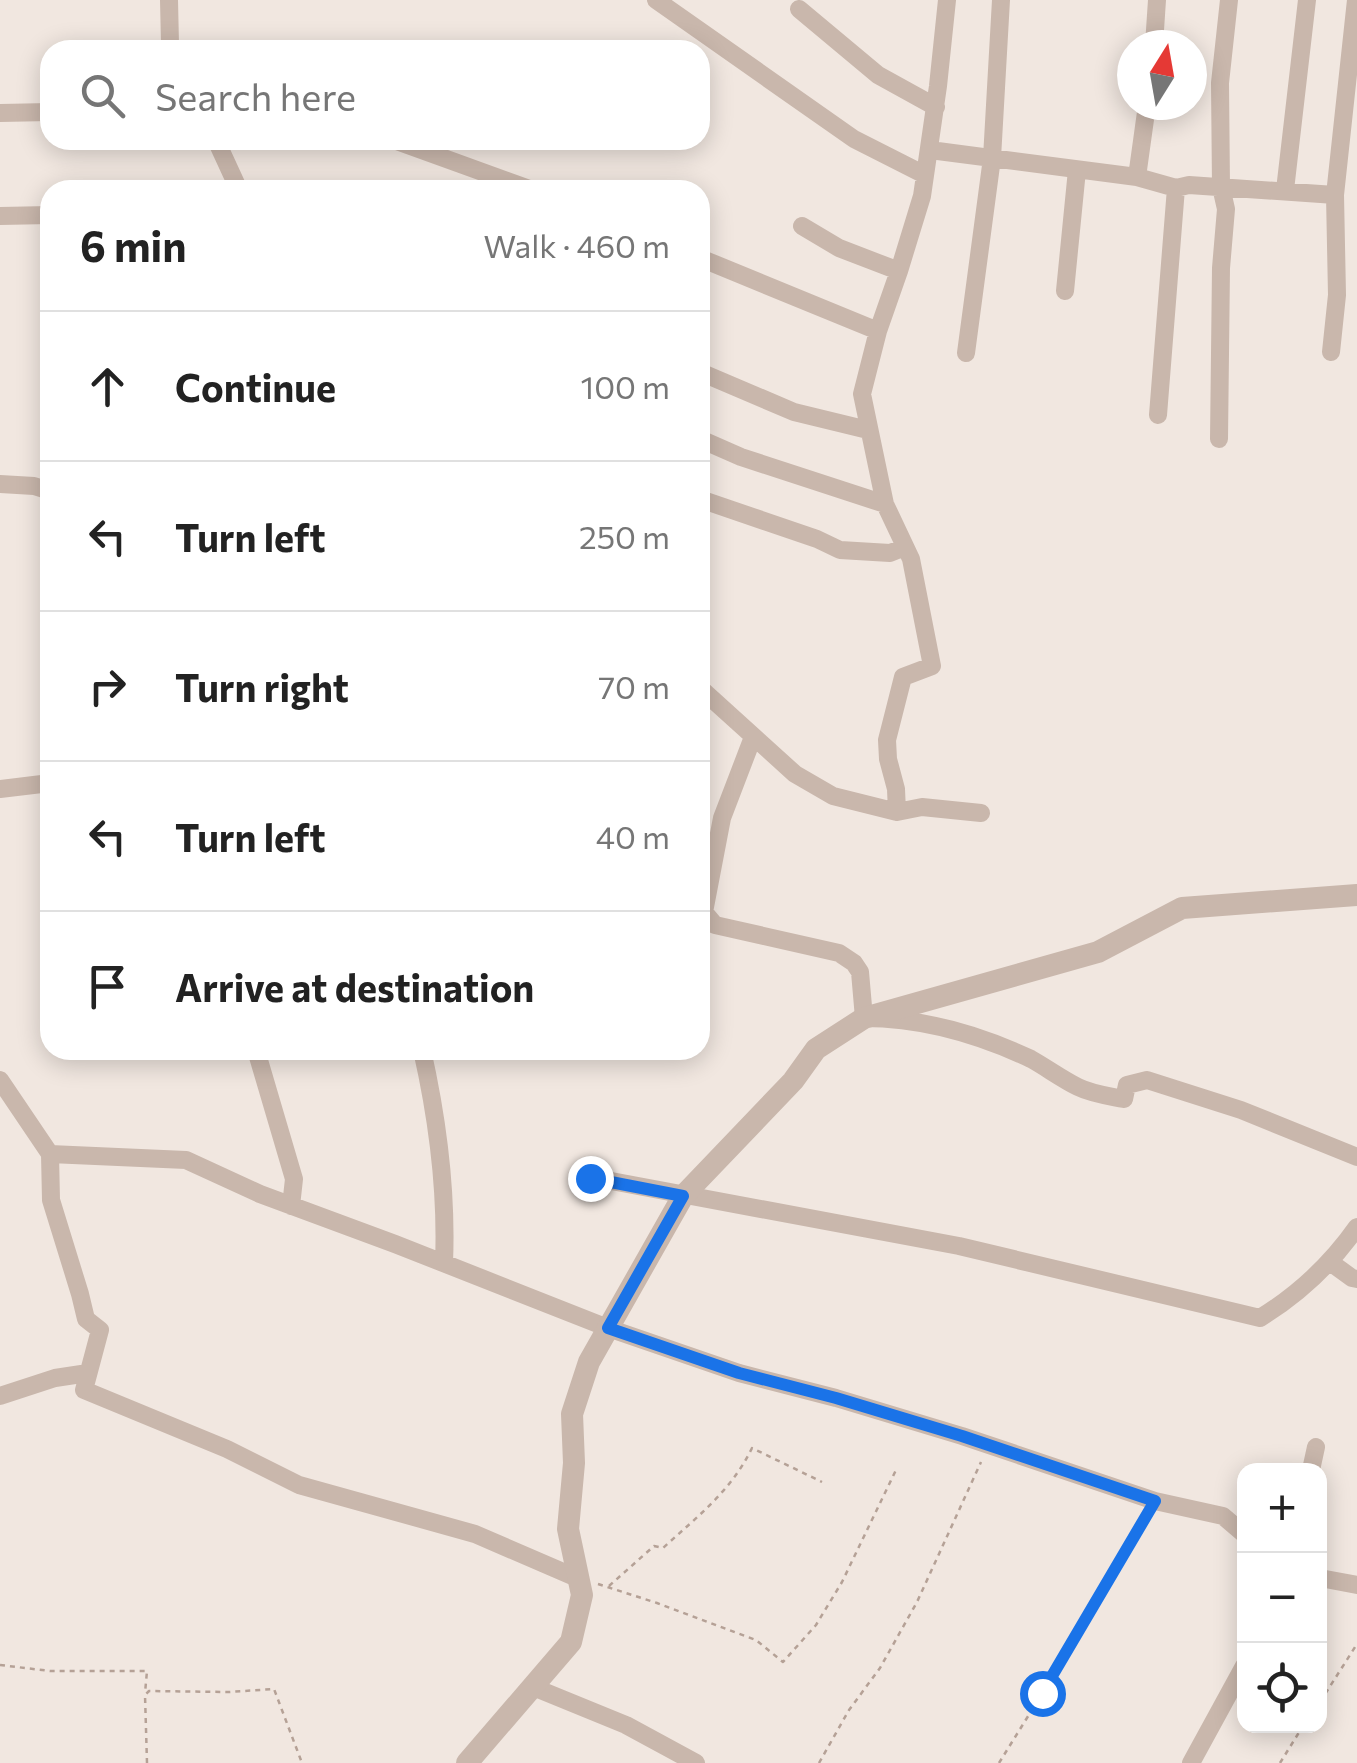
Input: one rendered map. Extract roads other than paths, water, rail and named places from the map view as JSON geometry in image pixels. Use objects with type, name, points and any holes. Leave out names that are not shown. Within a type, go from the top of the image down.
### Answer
[{"type":"street","points":[[168,0],[170,40]]},
{"type":"street","points":[[656,0],[854,138],[926,176]]},
{"type":"street","points":[[897,812],[887,740],[903,676],[932,666],[915,577],[885,504],[862,394],[922,196],[947,0]]},
{"type":"street","points":[[966,353],[992,158],[1001,0]]},
{"type":"street","points":[[1155,30],[1157,0]]},
{"type":"street","points":[[1218,439],[1226,209],[1221,186],[1220,83],[1229,0]]},
{"type":"street","points":[[1285,190],[1307,0]]},
{"type":"street","points":[[1330,352],[1337,295],[1335,194],[1356,0]]},
{"type":"street","points":[[799,9],[878,75],[936,107]]},
{"type":"street","points":[[0,113],[40,112]]},
{"type":"street","points":[[1137,177],[1145,120]]},
{"type":"street","points":[[221,150],[234,180]]},
{"type":"street","points":[[422,150],[504,180]]},
{"type":"street","points":[[930,150],[1137,177],[1176,188],[1221,186],[1335,194]]},
{"type":"street","points":[[1065,291],[1077,170]]},
{"type":"street","points":[[1158,415],[1176,188]]},
{"type":"street","points":[[0,216],[40,215]]},
{"type":"street","points":[[802,226],[839,248],[899,272]]},
{"type":"street","points":[[710,262],[878,331]]},
{"type":"street","points":[[710,376],[794,412],[868,430]]},
{"type":"street","points":[[710,444],[741,458],[885,504]]},
{"type":"street","points":[[0,484],[40,488]]},
{"type":"street","points":[[710,502],[816,538],[840,550],[890,553],[905,547]]},
{"type":"street","points":[[710,697],[795,774],[833,796],[897,812],[922,806],[980,814]]},
{"type":"street","points":[[710,874],[722,818],[754,737]]},
{"type":"street","points":[[0,790],[40,784]]},
{"type":"street","points":[[467,1763],[571,1642],[582,1595],[568,1529],[574,1463],[572,1414],[590,1362],[683,1196],[793,1081],[816,1049],[864,1018],[1098,952],[1182,908],[1357,894]]},
{"type":"street","points":[[710,920],[715,925],[839,953],[860,972],[864,1018]]},
{"type":"street","points":[[864,1018],[898,1018],[972,1035],[1034,1061],[1082,1090],[1124,1099],[1127,1085],[1147,1080],[1241,1110],[1357,1157]]},
{"type":"street","points":[[259,1060],[294,1179],[291,1206]]},
{"type":"street","points":[[424,1060],[442,1160],[444,1263]]},
{"type":"street","points":[[0,1080],[50,1154],[52,1200],[86,1319],[100,1330],[84,1390],[227,1449],[299,1485],[475,1534],[577,1578]]},
{"type":"street","points":[[50,1154],[186,1160],[260,1194],[608,1328],[739,1373],[989,1445],[1155,1501],[1223,1516],[1237,1528]]},
{"type":"street","points":[[590,1178],[959,1246],[1260,1318],[1330,1262],[1357,1226]]},
{"type":"street","points":[[1330,1262],[1357,1279]]},
{"type":"street","points":[[0,1396],[55,1378],[88,1373]]},
{"type":"street","points":[[1312,1463],[1316,1447]]},
{"type":"street","points":[[1327,1579],[1357,1585]]},
{"type":"street","points":[[1191,1763],[1237,1679]]},
{"type":"street","points":[[534,1686],[626,1725],[696,1763]]}]
